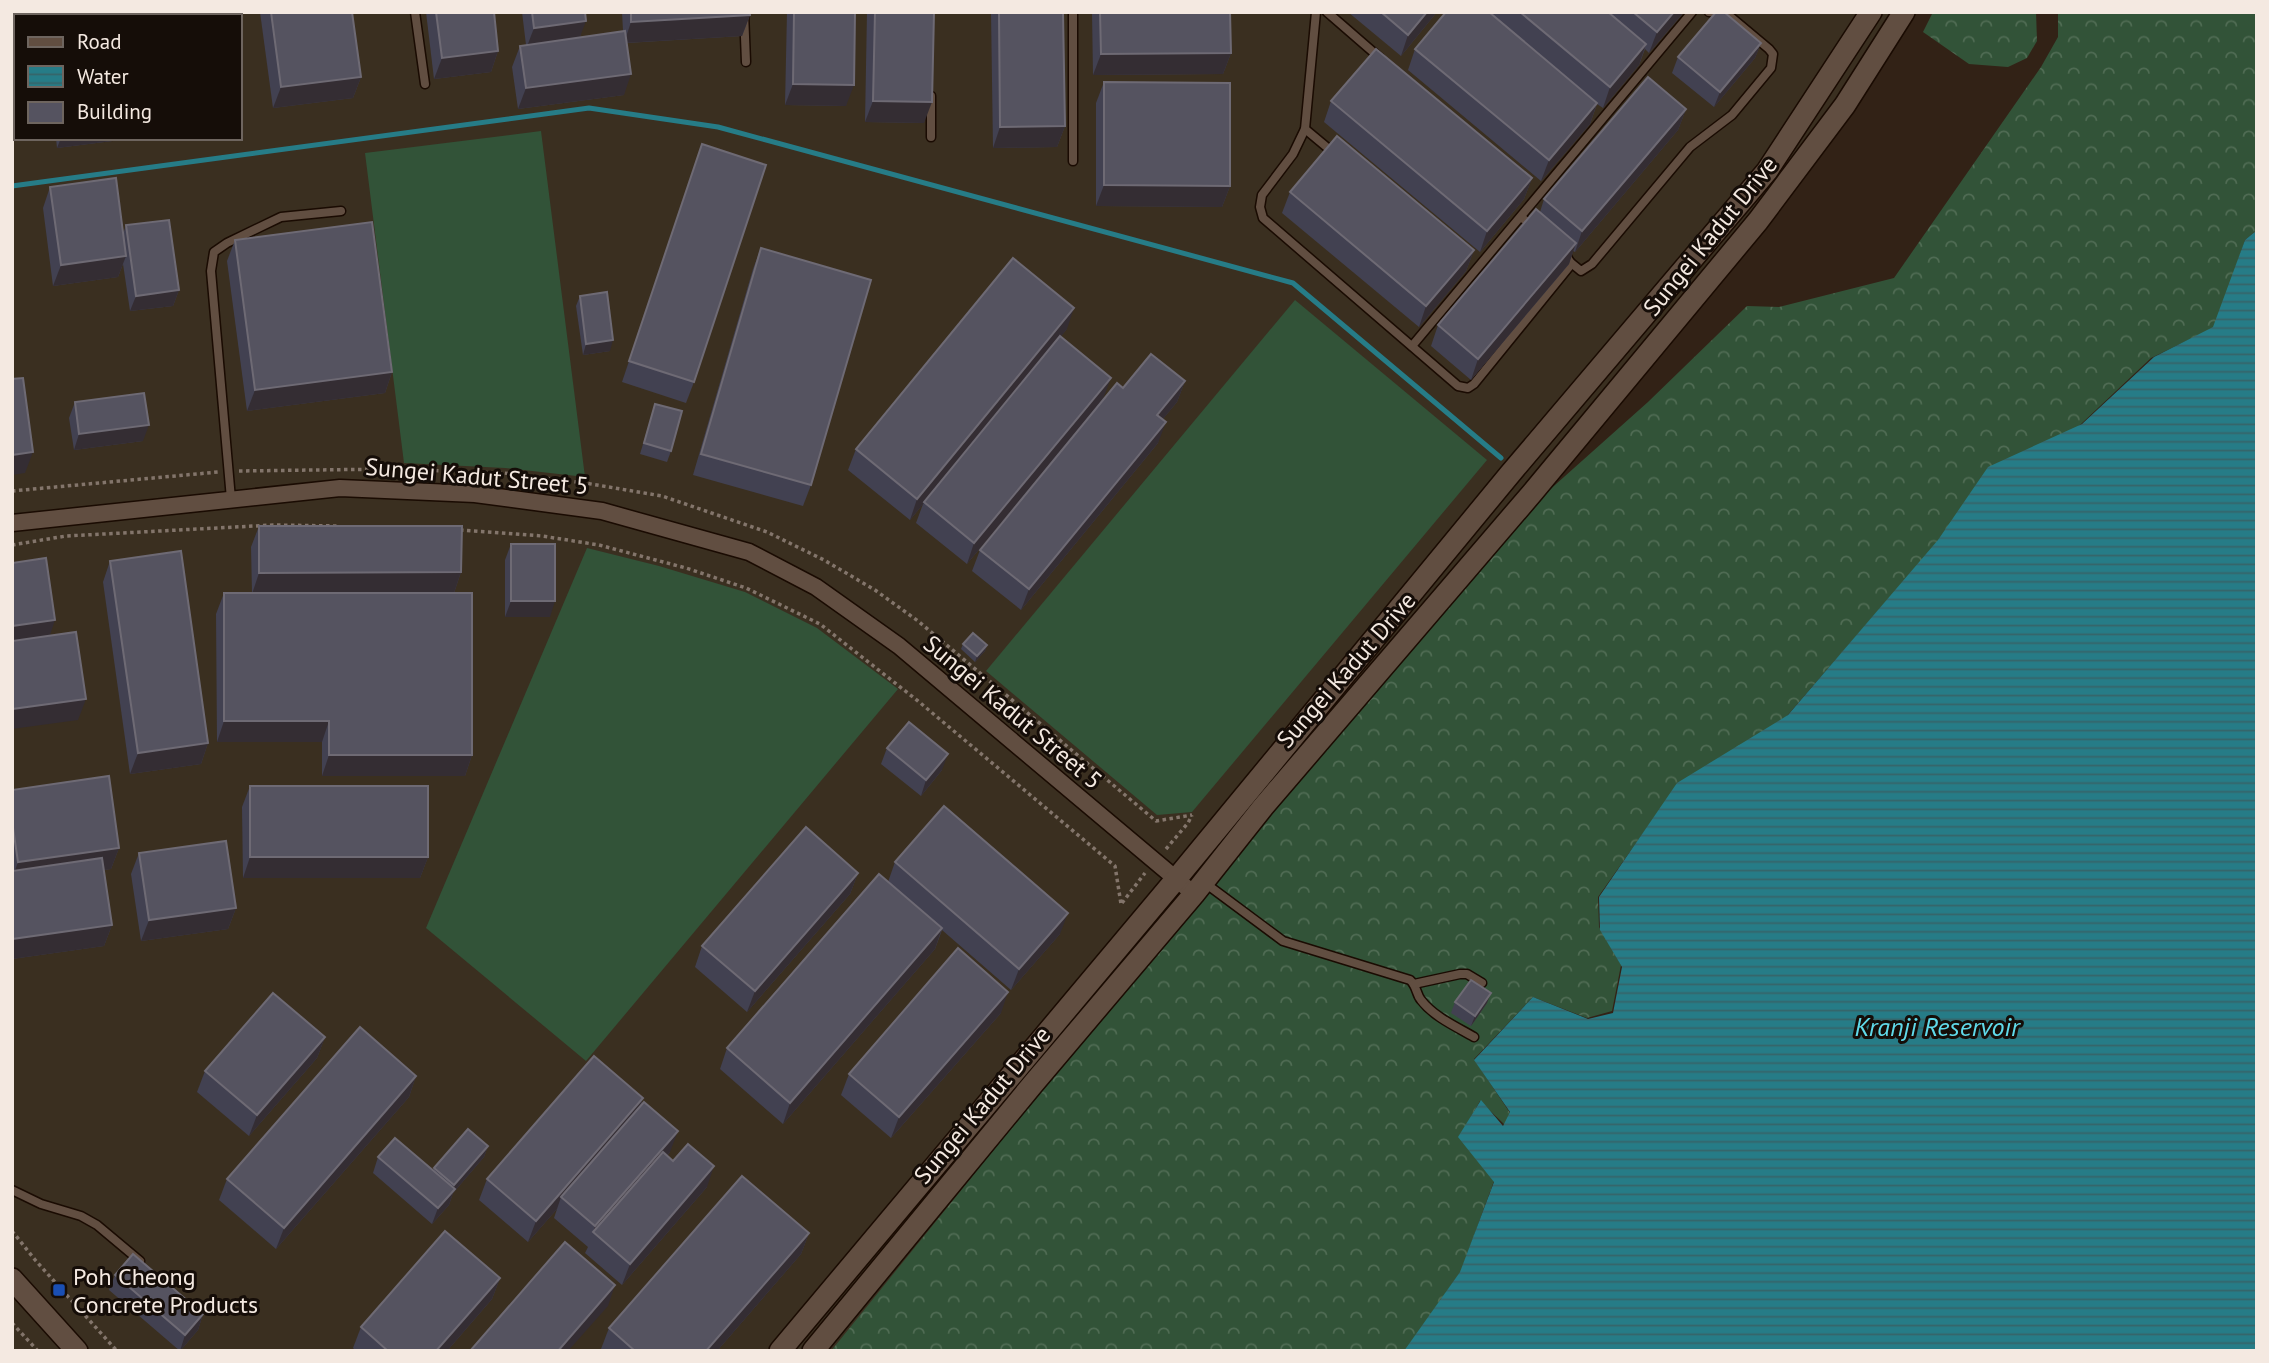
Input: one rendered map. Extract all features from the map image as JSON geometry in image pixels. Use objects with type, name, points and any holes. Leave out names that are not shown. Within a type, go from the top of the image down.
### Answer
[{"type":"main road","name":"Sungei Kadut Drive","points":[[780,1351],[1177,878],[1510,474],[1767,171],[1871,12]]},
{"type":"main road","name":"Sungei Kadut Drive","points":[[813,1351],[1199,888],[1263,807],[1533,492],[1758,221],[1845,105],[1905,12]]},
{"type":"main road","points":[[12,1279],[77,1351]]},
{"type":"street","name":"Sungei Kadut Street 5","points":[[12,523],[340,488],[475,494],[602,511],[750,552],[816,587],[899,646],[1177,878],[1199,888]]},
{"type":"lane","points":[[415,12],[425,84]]},
{"type":"lane","points":[[744,12],[746,62]]},
{"type":"lane","points":[[1073,12],[1073,161]]},
{"type":"lane","points":[[1317,12],[1305,129],[1293,153],[1262,195],[1260,207],[1263,218],[1458,386],[1468,388],[1569,267],[1570,262]]},
{"type":"lane","points":[[1327,12],[1390,67]]},
{"type":"lane","points":[[1412,346],[1692,12]]},
{"type":"lane","points":[[1561,250],[1581,271],[1592,264],[1690,147],[1732,115],[1771,68],[1773,54],[1769,49],[1726,13],[1709,12]]},
{"type":"lane","points":[[1639,55],[1649,64]]},
{"type":"lane","points":[[930,82],[931,137]]},
{"type":"lane","points":[[1592,111],[1602,119]]},
{"type":"lane","points":[[1305,129],[1347,165]]},
{"type":"lane","points":[[1527,187],[1538,196]]},
{"type":"lane","points":[[231,499],[211,271],[214,253],[227,243],[281,217],[341,211]]},
{"type":"lane","points":[[1521,217],[1541,233]]},
{"type":"lane","points":[[1464,262],[1475,271]]},
{"type":"lane","points":[[1199,888],[1283,941],[1403,976],[1414,984],[1419,998],[1430,1010],[1474,1037]]},
{"type":"lane","points":[[1414,984],[1460,974],[1467,974],[1482,983]]},
{"type":"lane","points":[[12,1190],[41,1204],[89,1220],[147,1267]]},
{"type":"path","points":[[12,491],[229,471],[390,469],[504,472],[662,496],[767,532],[874,590],[918,621],[1156,821],[1192,815]]},
{"type":"path","points":[[12,545],[66,536],[273,525],[341,526]]},
{"type":"path","points":[[447,529],[542,536],[611,549],[686,568],[746,588],[820,624],[918,701],[1115,866],[1121,904]]},
{"type":"path","points":[[12,1231],[117,1351]]},
{"type":"path","points":[[12,1323],[37,1351]]},
{"type":"shaded area","points":[[12,12],[1909,12],[847,1351],[12,1351]]},
{"type":"green space","points":[[1933,12],[2036,12],[2037,41],[2027,58],[2008,67],[1969,64],[1923,32]]},
{"type":"green space","points":[[2058,12],[2257,12],[2257,230],[2245,240],[2215,327],[2151,358],[2081,424],[1940,539],[1786,717],[1677,785],[1598,897],[1599,927],[1621,965],[1612,1011],[1587,1018],[1533,997],[1474,1059],[1510,1113],[1505,1125],[1480,1101],[1460,1136],[1494,1181],[1461,1271],[1405,1351],[831,1351],[1471,560],[1648,402],[1747,306],[1779,307],[1894,278],[2041,67],[2058,37]]},
{"type":"green space","points":[[541,131],[585,477],[505,468],[404,463],[365,153]]},
{"type":"green space","points":[[1295,300],[1487,460],[1192,812],[1157,815],[986,671]]},
{"type":"green space","points":[[587,548],[745,592],[817,628],[898,689],[586,1061],[426,928]]},
{"type":"water","name":"Kranji Reservoir","points":[[2257,230],[2257,1351],[1404,1351],[1460,1272],[1494,1182],[1458,1137],[1481,1100],[1503,1126],[1510,1112],[1474,1060],[1533,997],[1588,1019],[1613,1013],[1622,967],[1600,930],[1599,897],[1677,783],[1788,715],[1938,540],[1988,467],[2082,424],[2154,357],[2213,327],[2245,240]]},
{"type":"building","points":[[51,12],[123,12],[123,14]]},
{"type":"building","points":[[271,12],[352,12],[361,77],[281,87]]},
{"type":"building","points":[[436,12],[494,12],[498,51],[442,58]]},
{"type":"building","points":[[532,12],[585,12],[586,21],[534,28]]},
{"type":"building","points":[[631,12],[750,12],[750,15],[631,22]]},
{"type":"building","points":[[794,12],[855,12],[854,85],[793,84]]},
{"type":"building","points":[[875,12],[934,12],[932,102],[873,101]]},
{"type":"building","points":[[999,12],[1063,12],[1065,126],[1000,127]]},
{"type":"building","points":[[1100,12],[1230,12],[1231,53],[1101,54]]},
{"type":"building","points":[[1381,12],[1427,12],[1408,35]]},
{"type":"building","points":[[1446,12],[1489,12],[1597,103],[1549,160],[1415,49]]},
{"type":"building","points":[[1520,12],[1608,12],[1646,44],[1610,87]]},
{"type":"building","points":[[1633,12],[1674,12],[1657,32]]},
{"type":"building","points":[[1716,12],[1724,12],[1761,43],[1720,92],[1678,57]]},
{"type":"building","points":[[625,31],[631,74],[526,88],[520,46]]},
{"type":"building","points":[[1376,49],[1532,178],[1487,231],[1331,101]]},
{"type":"building","points":[[1648,77],[1686,109],[1582,231],[1544,199]]},
{"type":"building","points":[[1104,82],[1230,83],[1230,186],[1104,185]]},
{"type":"building","points":[[1337,136],[1474,250],[1426,306],[1290,192]]},
{"type":"building","points":[[702,144],[766,165],[694,382],[629,361]]},
{"type":"building","points":[[116,178],[126,256],[61,265],[50,187]]},
{"type":"building","points":[[1536,209],[1576,243],[1478,359],[1438,325]]},
{"type":"building","points":[[169,220],[179,290],[136,296],[126,225]]},
{"type":"building","points":[[372,222],[392,372],[255,390],[235,240]]},
{"type":"building","points":[[761,248],[871,280],[811,485],[701,454]]},
{"type":"building","points":[[1013,258],[1074,308],[917,499],[856,449]]},
{"type":"building","points":[[607,292],[613,340],[586,344],[580,296]]},
{"type":"building","points":[[1060,336],[1111,378],[974,543],[924,502]]},
{"type":"building","points":[[1151,354],[1185,381],[1157,415],[1166,422],[1029,589],[980,550],[1117,383],[1123,388]]},
{"type":"building","points":[[23,378],[33,452],[12,455],[12,379]]},
{"type":"building","points":[[144,393],[149,425],[79,434],[75,402]]},
{"type":"building","points":[[655,404],[682,411],[671,451],[644,443]]},
{"type":"building","points":[[259,526],[462,526],[461,572],[259,573]]},
{"type":"building","points":[[511,544],[555,544],[555,601],[511,601]]},
{"type":"building","points":[[181,551],[208,743],[138,753],[110,561]]},
{"type":"building","points":[[46,558],[55,620],[12,626],[12,563]]},
{"type":"building","points":[[224,593],[472,593],[472,755],[329,755],[329,721],[224,721]]},
{"type":"building","points":[[76,632],[86,699],[12,709],[12,641]]},
{"type":"building","points":[[973,633],[987,645],[977,656],[963,644]]},
{"type":"building","points":[[909,722],[948,754],[926,780],[887,748]]},
{"type":"building","points":[[109,776],[119,848],[18,862],[12,821],[12,790]]},
{"type":"building","points":[[250,786],[428,786],[428,857],[250,857]]},
{"type":"building","points":[[944,806],[1068,913],[1019,969],[895,862]]},
{"type":"building","points":[[806,827],[858,873],[755,991],[702,946]]},
{"type":"building","points":[[226,841],[236,908],[149,920],[139,853]]},
{"type":"building","points":[[102,858],[112,925],[12,939],[12,871]]},
{"type":"building","points":[[879,874],[942,928],[790,1103],[727,1048]]},
{"type":"building","points":[[958,948],[1008,992],[899,1117],[849,1074]]},
{"type":"building","points":[[1471,980],[1491,993],[1475,1016],[1455,1002]]},
{"type":"building","points":[[273,993],[325,1037],[257,1115],[205,1071]]},
{"type":"building","points":[[360,1027],[416,1076],[284,1228],[227,1179]]},
{"type":"building","points":[[594,1056],[643,1098],[536,1221],[487,1179]]},
{"type":"building","points":[[644,1102],[678,1131],[595,1226],[561,1197]]},
{"type":"building","points":[[468,1129],[488,1146],[454,1185],[434,1168]]},
{"type":"building","points":[[395,1138],[455,1189],[438,1208],[378,1157]]},
{"type":"building","points":[[688,1144],[714,1166],[630,1264],[593,1232],[663,1152],[673,1161]]},
{"type":"building","points":[[742,1176],[809,1233],[706,1351],[635,1351],[609,1328]]},
{"type":"building","points":[[445,1231],[500,1278],[436,1351],[388,1351],[361,1327]]},
{"type":"building","points":[[565,1242],[615,1285],[558,1351],[470,1351]]},
{"type":"building","points":[[133,1254],[203,1314],[185,1335],[115,1275]]},
{"type":"waterway","points":[[12,186],[589,108],[718,127],[1293,283],[1501,458]]},
{"type":"place","name":"Poh Cheong Concrete Products","points":[[59,1290]]}]
